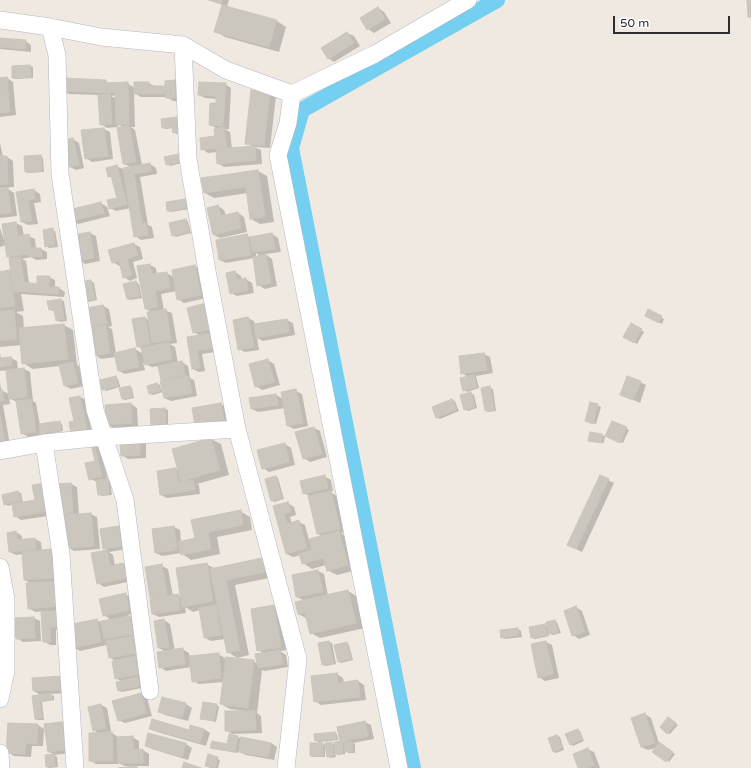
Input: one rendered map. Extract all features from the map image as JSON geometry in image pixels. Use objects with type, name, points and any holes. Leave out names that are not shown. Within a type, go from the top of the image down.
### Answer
[{"type":"street","points":[[0,20],[101,36],[183,45],[226,70],[292,94],[375,54],[468,0]]},
{"type":"street","points":[[50,27],[57,55],[60,174],[95,410],[125,500],[150,691]]},
{"type":"street","points":[[183,45],[188,159],[207,271],[237,429],[298,659],[286,768]]},
{"type":"street","points":[[292,94],[288,123],[278,155],[399,768]]},
{"type":"street","points":[[0,451],[44,443],[104,437],[237,429]]},
{"type":"street","points":[[44,443],[62,554],[75,768]]},
{"type":"street","points":[[0,567],[6,599],[6,670],[0,699]]},
{"type":"street","points":[[0,753],[1,768]]},
{"type":"building","points":[[209,0],[222,0],[221,4]]},
{"type":"building","points":[[747,0],[751,0],[751,17],[748,17]]},
{"type":"building","points":[[222,5],[277,20],[269,47],[214,32]]},
{"type":"building","points":[[378,7],[385,19],[367,30],[360,18]]},
{"type":"building","points":[[347,32],[354,43],[328,59],[321,48]]},
{"type":"building","points":[[0,38],[26,40],[25,49],[0,47]]},
{"type":"building","points":[[30,65],[31,77],[12,78],[12,66]]},
{"type":"building","points":[[7,77],[10,112],[0,113],[0,78]]},
{"type":"building","points":[[63,78],[106,80],[106,93],[62,91]]},
{"type":"building","points":[[175,80],[175,98],[166,98],[166,94],[134,94],[134,82],[149,82],[149,86],[165,86],[165,81]]},
{"type":"building","points":[[128,82],[129,124],[116,125],[115,92],[107,93],[106,83]]},
{"type":"building","points":[[199,82],[226,83],[223,126],[209,125],[210,103],[216,103],[216,96],[198,95]]},
{"type":"building","points":[[251,90],[270,92],[264,146],[245,144]]},
{"type":"building","points":[[110,94],[112,124],[100,125],[98,95]]},
{"type":"building","points":[[177,117],[179,132],[173,133],[172,127],[162,128],[161,119]]},
{"type":"building","points":[[129,125],[136,162],[123,164],[117,128]]},
{"type":"building","points":[[224,127],[227,147],[201,150],[200,138],[215,136],[214,129]]},
{"type":"building","points":[[104,128],[108,156],[85,159],[81,130]]},
{"type":"building","points":[[73,138],[79,165],[69,167],[63,140]]},
{"type":"building","points":[[255,146],[256,160],[217,164],[216,149]]},
{"type":"building","points":[[178,154],[180,162],[166,165],[164,157]]},
{"type":"building","points":[[41,155],[42,171],[25,172],[24,156]]},
{"type":"building","points":[[0,156],[7,156],[8,184],[0,184]]},
{"type":"building","points":[[150,163],[151,171],[134,174],[142,223],[146,223],[148,235],[134,237],[123,168]]},
{"type":"building","points":[[117,165],[127,204],[109,209],[107,200],[117,198],[111,176],[108,177],[106,168]]},
{"type":"building","points":[[258,170],[265,217],[250,219],[246,187],[204,193],[201,178]]},
{"type":"building","points":[[8,188],[11,213],[0,214],[0,189]]},
{"type":"building","points":[[34,189],[35,199],[28,200],[32,221],[21,222],[16,192]]},
{"type":"building","points":[[186,199],[187,208],[167,211],[166,202]]},
{"type":"building","points":[[101,202],[104,213],[71,221],[69,210]]},
{"type":"building","points":[[218,205],[221,216],[238,212],[241,228],[213,235],[207,208]]},
{"type":"building","points":[[186,219],[189,232],[172,236],[169,223]]},
{"type":"building","points":[[16,222],[18,236],[29,234],[31,248],[41,248],[42,256],[29,257],[29,254],[7,257],[2,224]]},
{"type":"building","points":[[53,228],[55,245],[45,247],[43,230]]},
{"type":"building","points":[[90,232],[94,258],[78,261],[73,235]]},
{"type":"building","points":[[272,233],[275,249],[253,252],[250,237]]},
{"type":"building","points":[[247,234],[251,255],[219,260],[216,240]]},
{"type":"building","points":[[134,243],[138,255],[127,259],[132,275],[123,278],[119,261],[112,263],[108,250]]},
{"type":"building","points":[[266,254],[271,283],[257,286],[253,257]]},
{"type":"building","points":[[20,257],[24,282],[37,284],[37,276],[50,276],[49,287],[59,287],[58,294],[13,291],[9,258]]},
{"type":"building","points":[[150,264],[152,274],[167,272],[170,288],[155,291],[158,307],[145,309],[137,266]]},
{"type":"building","points":[[195,265],[201,295],[177,300],[172,270]]},
{"type":"building","points":[[9,270],[15,306],[0,308],[0,272]]},
{"type":"building","points":[[235,271],[237,280],[246,278],[248,290],[230,294],[226,273]]},
{"type":"building","points":[[91,280],[95,299],[84,301],[80,282]]},
{"type":"building","points":[[136,281],[140,296],[127,299],[123,284]]},
{"type":"building","points":[[61,299],[64,319],[56,321],[54,309],[49,310],[47,301]]},
{"type":"building","points":[[206,303],[212,329],[193,333],[187,308]]},
{"type":"building","points":[[103,305],[107,323],[90,326],[87,308]]},
{"type":"building","points":[[166,309],[171,340],[152,343],[147,312]]},
{"type":"building","points":[[648,309],[662,316],[659,323],[645,316]]},
{"type":"building","points":[[14,310],[17,339],[0,341],[0,311]]},
{"type":"building","points":[[145,317],[150,344],[137,347],[132,319]]},
{"type":"building","points":[[248,317],[254,347],[238,350],[233,320]]},
{"type":"building","points":[[287,319],[289,332],[256,338],[254,324]]},
{"type":"building","points":[[631,323],[642,329],[634,343],[623,337]]},
{"type":"building","points":[[64,324],[68,359],[22,364],[19,328]]},
{"type":"building","points":[[106,325],[110,353],[94,356],[90,327]]},
{"type":"building","points":[[212,333],[215,348],[197,350],[200,368],[192,369],[187,337]]},
{"type":"building","points":[[169,342],[172,359],[145,365],[141,348]]},
{"type":"building","points":[[135,348],[139,367],[118,371],[114,353]]},
{"type":"building","points":[[484,353],[487,370],[461,374],[459,356]]},
{"type":"building","points":[[11,357],[12,365],[0,367],[0,358]]},
{"type":"building","points":[[268,359],[274,382],[255,387],[249,364]]},
{"type":"building","points":[[182,361],[185,375],[161,380],[158,366]]},
{"type":"building","points":[[73,362],[78,383],[64,386],[59,365]]},
{"type":"building","points":[[24,368],[27,397],[9,399],[6,370]]},
{"type":"building","points":[[474,375],[477,387],[463,391],[460,378]]},
{"type":"building","points":[[116,376],[118,386],[102,390],[100,380]]},
{"type":"building","points":[[188,376],[192,393],[164,398],[160,381]]},
{"type":"building","points":[[627,376],[641,381],[633,400],[620,395]]},
{"type":"building","points":[[157,383],[160,391],[149,394],[147,386]]},
{"type":"building","points":[[130,386],[132,397],[122,399],[119,388]]},
{"type":"building","points":[[490,386],[494,410],[485,411],[481,388]]},
{"type":"building","points":[[0,389],[2,389],[4,401],[0,401]]},
{"type":"building","points":[[296,389],[303,423],[287,426],[281,392]]},
{"type":"building","points":[[471,392],[475,407],[464,410],[460,395]]},
{"type":"building","points":[[276,394],[278,405],[251,409],[249,398]]},
{"type":"building","points":[[80,396],[87,430],[71,433],[69,422],[74,421],[69,398]]},
{"type":"building","points":[[31,399],[36,432],[21,434],[16,401]]},
{"type":"building","points":[[452,399],[457,409],[436,418],[432,407]]},
{"type":"building","points":[[590,402],[598,404],[593,424],[585,421]]},
{"type":"building","points":[[131,403],[132,423],[107,425],[105,405]]},
{"type":"building","points":[[221,403],[224,420],[195,425],[192,408]]},
{"type":"building","points":[[165,408],[166,424],[151,425],[150,409]]},
{"type":"building","points":[[0,416],[5,442],[0,443]]},
{"type":"building","points":[[60,421],[61,430],[40,434],[39,424]]},
{"type":"building","points":[[612,421],[627,427],[620,443],[605,436]]},
{"type":"building","points":[[314,427],[322,454],[303,459],[295,432]]},
{"type":"building","points":[[590,432],[602,434],[602,443],[588,441]]},
{"type":"building","points":[[140,437],[140,455],[121,456],[120,439]]},
{"type":"building","points":[[211,438],[220,470],[181,481],[172,449]]},
{"type":"building","points":[[285,443],[289,462],[262,469],[257,450]]},
{"type":"building","points":[[91,444],[94,444],[102,476],[89,480],[85,463],[95,461]]},
{"type":"building","points":[[176,468],[178,482],[193,480],[195,490],[160,495],[157,471]]},
{"type":"building","points":[[325,475],[328,488],[303,494],[300,481]]},
{"type":"building","points":[[600,475],[609,479],[576,549],[567,545]]},
{"type":"building","points":[[276,476],[282,498],[271,501],[265,479]]},
{"type":"building","points":[[108,479],[109,494],[98,495],[96,480]]},
{"type":"building","points":[[45,483],[49,511],[14,517],[12,504],[35,500],[32,485]]},
{"type":"building","points":[[71,483],[73,513],[56,514],[54,484]]},
{"type":"building","points":[[18,491],[21,500],[4,505],[2,495]]},
{"type":"building","points":[[331,491],[340,529],[317,534],[308,496]]},
{"type":"building","points":[[288,502],[291,512],[284,514],[287,524],[299,520],[307,548],[286,554],[273,506]]},
{"type":"building","points":[[241,510],[243,525],[208,532],[211,549],[181,555],[178,542],[195,538],[191,520]]},
{"type":"building","points":[[91,513],[94,546],[67,548],[64,515]]},
{"type":"building","points":[[119,526],[122,546],[103,549],[100,529]]},
{"type":"building","points":[[174,526],[177,550],[155,553],[152,529]]},
{"type":"building","points":[[16,531],[17,540],[35,538],[36,549],[9,552],[7,533]]},
{"type":"building","points":[[339,531],[348,565],[327,571],[323,558],[302,564],[299,554],[312,550],[309,539]]},
{"type":"building","points":[[51,549],[53,578],[24,580],[22,552]]},
{"type":"building","points":[[107,550],[110,566],[123,563],[126,578],[97,584],[91,553]]},
{"type":"building","points":[[262,558],[265,572],[226,580],[240,650],[227,653],[210,569]]},
{"type":"building","points":[[207,563],[213,601],[182,607],[176,568]]},
{"type":"building","points":[[162,564],[167,595],[150,598],[145,567]]},
{"type":"building","points":[[318,570],[323,592],[296,597],[292,575]]},
{"type":"building","points":[[60,581],[61,606],[28,609],[26,583]]},
{"type":"building","points":[[348,590],[356,623],[310,634],[305,613],[298,614],[295,602]]},
{"type":"building","points":[[126,593],[129,610],[103,616],[99,599]]},
{"type":"building","points":[[178,594],[180,610],[152,614],[150,599]]},
{"type":"building","points":[[216,605],[221,635],[204,638],[199,608]]},
{"type":"building","points":[[274,605],[281,647],[257,651],[251,609]]},
{"type":"building","points":[[576,606],[585,632],[572,636],[564,611]]},
{"type":"building","points":[[63,611],[63,627],[50,627],[51,642],[43,642],[41,612]]},
{"type":"building","points":[[130,616],[133,634],[104,639],[101,621]]},
{"type":"building","points":[[34,617],[35,638],[16,639],[14,618]]},
{"type":"building","points":[[97,619],[101,642],[73,648],[68,625]]},
{"type":"building","points":[[164,619],[169,647],[158,648],[154,621]]},
{"type":"building","points":[[555,620],[558,632],[549,634],[546,622]]},
{"type":"building","points":[[545,624],[547,635],[531,638],[529,627]]},
{"type":"building","points":[[518,628],[519,635],[501,638],[500,630]]},
{"type":"building","points":[[134,636],[137,653],[109,658],[106,641]]},
{"type":"building","points":[[329,641],[334,663],[322,665],[318,643]]},
{"type":"building","points":[[546,641],[553,674],[538,678],[531,644]]},
{"type":"building","points":[[347,642],[351,659],[338,662],[334,645]]},
{"type":"building","points":[[183,648],[185,664],[159,668],[157,652]]},
{"type":"building","points":[[280,650],[283,664],[258,668],[255,654]]},
{"type":"building","points":[[219,653],[221,678],[192,682],[189,656]]},
{"type":"building","points":[[135,656],[139,674],[115,679],[112,661]]},
{"type":"building","points":[[226,657],[254,660],[248,708],[220,704]]},
{"type":"building","points":[[337,673],[338,683],[358,680],[360,697],[314,702],[311,676]]},
{"type":"building","points":[[62,676],[63,690],[33,691],[32,678]]},
{"type":"building","points":[[137,677],[139,686],[118,691],[116,682]]},
{"type":"building","points":[[51,693],[52,699],[40,701],[42,718],[35,719],[32,696]]},
{"type":"building","points":[[141,693],[146,713],[118,721],[112,701]]},
{"type":"building","points":[[162,697],[186,703],[182,718],[158,712]]},
{"type":"building","points":[[203,702],[217,704],[214,721],[200,719]]},
{"type":"building","points":[[101,704],[106,728],[93,731],[88,707]]},
{"type":"building","points":[[225,711],[255,711],[256,730],[225,731]]},
{"type":"building","points":[[645,713],[655,743],[641,747],[631,718]]},
{"type":"building","points":[[668,717],[676,723],[667,734],[660,727]]},
{"type":"building","points":[[152,719],[189,730],[190,725],[204,729],[200,743],[149,729]]},
{"type":"building","points":[[70,721],[73,749],[48,752],[44,724]]},
{"type":"building","points":[[365,721],[368,736],[340,742],[337,727]]},
{"type":"building","points":[[8,723],[38,724],[37,744],[26,743],[25,754],[6,753]]},
{"type":"building","points":[[578,729],[582,739],[570,745],[565,734]]},
{"type":"building","points":[[112,732],[113,761],[89,761],[89,733]]},
{"type":"building","points":[[335,732],[336,739],[315,741],[314,734]]},
{"type":"building","points":[[148,733],[186,743],[182,757],[145,746]]},
{"type":"building","points":[[229,734],[238,736],[235,752],[210,748],[212,741],[227,744]]},
{"type":"building","points":[[557,735],[562,748],[553,752],[548,738]]},
{"type":"building","points":[[133,736],[133,750],[143,749],[143,763],[118,763],[117,737]]},
{"type":"building","points":[[241,737],[271,743],[268,757],[239,752]]},
{"type":"building","points":[[342,741],[343,753],[335,754],[334,742]]},
{"type":"building","points":[[332,742],[333,756],[327,757],[325,743]]},
{"type":"building","points":[[344,742],[352,742],[353,751],[345,752]]},
{"type":"building","points":[[659,742],[673,752],[666,762],[652,752]]},
{"type":"building","points":[[310,743],[323,743],[323,756],[310,756]]},
{"type":"building","points":[[588,748],[594,765],[588,768],[578,768],[573,754]]},
{"type":"building","points":[[54,754],[55,766],[46,767],[45,755]]},
{"type":"building","points":[[208,754],[218,757],[215,768],[205,766]]},
{"type":"building","points":[[184,762],[201,768],[182,768]]},
{"type":"building","points":[[137,766],[137,768],[118,768]]},
{"type":"waterway","points":[[413,768],[291,148],[302,110],[497,0]]}]
